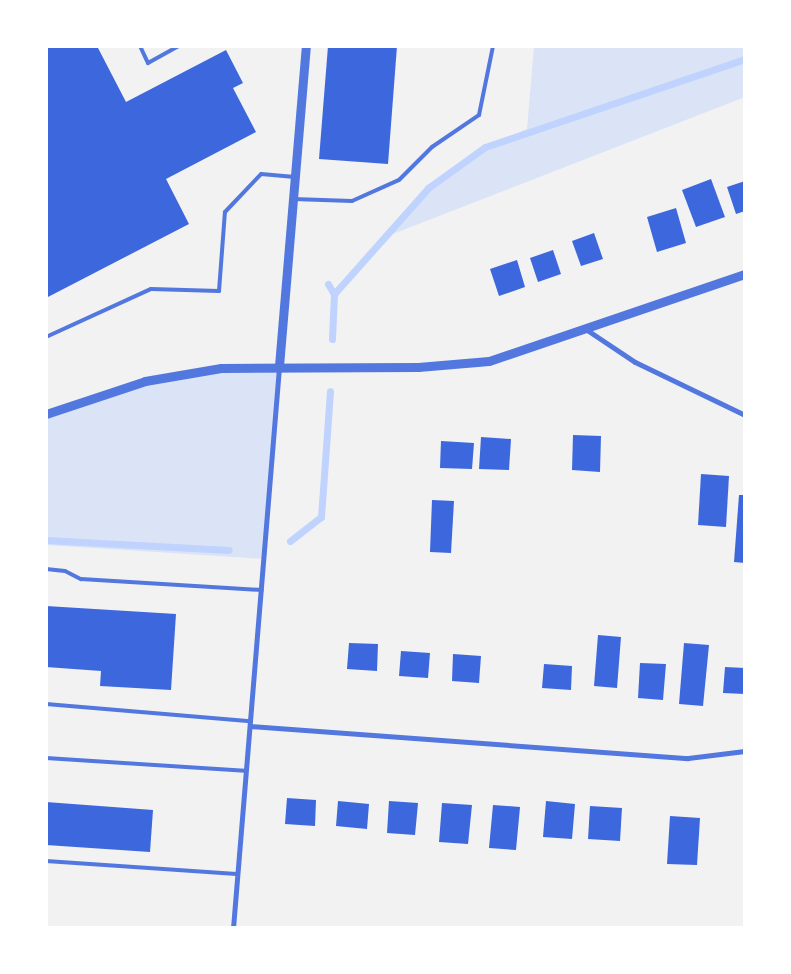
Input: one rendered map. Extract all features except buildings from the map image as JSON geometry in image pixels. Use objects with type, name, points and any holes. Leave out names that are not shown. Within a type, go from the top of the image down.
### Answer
[{"type":"street","points":[[233,928],[306,46]]},
{"type":"street","points":[[46,414],[145,380],[221,368],[279,366],[458,366],[507,356],[583,328],[745,274]]},
{"type":"street","points":[[583,328],[635,362],[745,415]]},
{"type":"street","points":[[250,723],[688,758],[745,751]]},
{"type":"lane","points":[[140,46],[148,63],[179,46]]},
{"type":"lane","points":[[293,199],[352,201],[399,180],[432,148],[479,115],[492,46]]},
{"type":"lane","points":[[46,337],[151,289],[219,291],[225,212],[261,174],[295,176]]},
{"type":"lane","points":[[46,569],[65,571],[81,579],[262,590]]},
{"type":"lane","points":[[46,704],[250,723]]},
{"type":"lane","points":[[46,758],[245,771]]},
{"type":"lane","points":[[46,860],[237,874]]},
{"type":"shaded area","points":[[534,46],[745,46],[745,97],[385,237],[428,188],[485,147],[527,129]]},
{"type":"shaded area","points":[[279,366],[265,559],[46,545],[46,414],[91,396],[221,368]]},
{"type":"waterway","points":[[332,339],[334,294],[428,188],[485,147],[745,59]]},
{"type":"waterway","points":[[328,284],[334,294]]},
{"type":"waterway","points":[[290,541],[321,517],[330,391]]},
{"type":"waterway","points":[[46,540],[229,550]]}]
